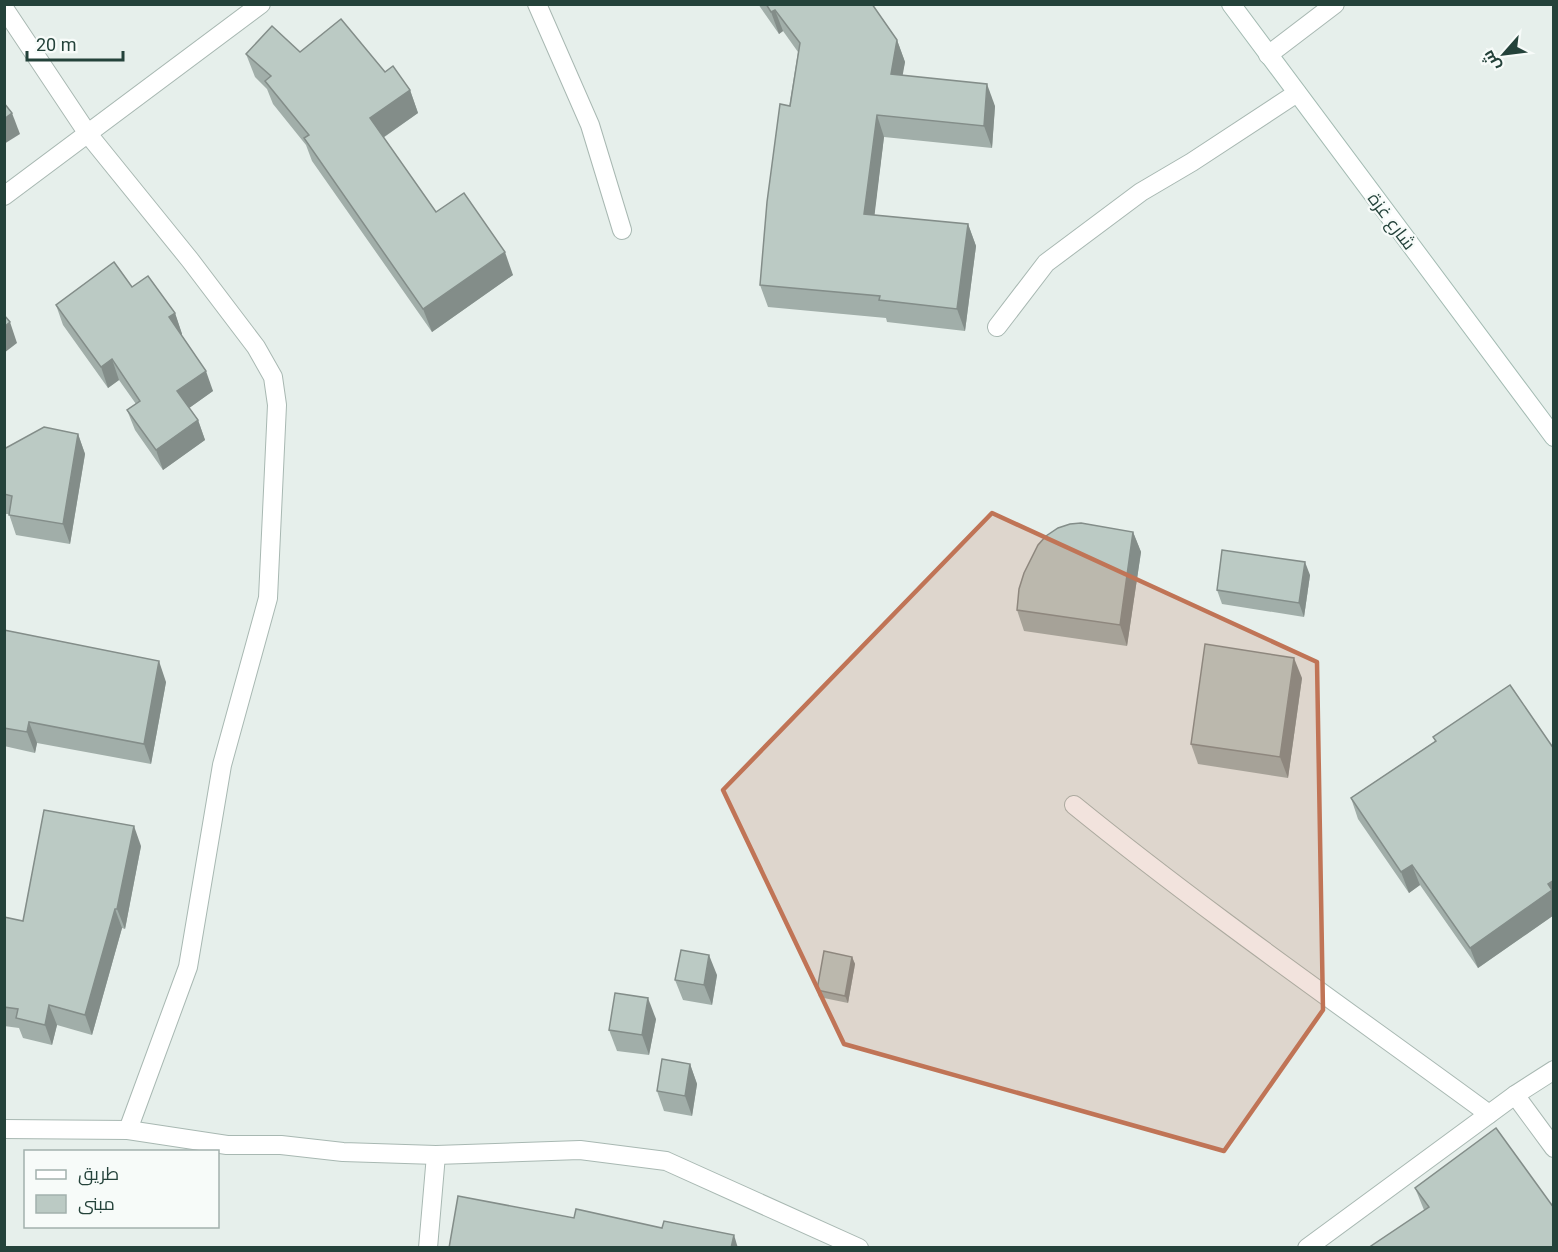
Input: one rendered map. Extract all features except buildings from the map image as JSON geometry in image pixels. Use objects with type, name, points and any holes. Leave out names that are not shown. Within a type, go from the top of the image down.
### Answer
[{"type":"street","points":[[4,196],[261,4]]},
{"type":"street","points":[[537,4],[590,126],[622,230]]},
{"type":"street","name":"شارع غزة","points":[[1231,4],[1554,437]]},
{"type":"street","points":[[1268,55],[1335,4]]},
{"type":"street","points":[[4,8],[88,134],[190,260],[256,347],[273,377],[277,405],[268,598],[222,765],[188,967],[128,1130]]},
{"type":"street","points":[[997,327],[1046,263],[1141,192],[1192,162],[1297,93]]},
{"type":"street","points":[[1074,805],[1135,855],[1207,909],[1489,1114]]},
{"type":"street","points":[[1307,1248],[1515,1095],[1554,1070]]},
{"type":"street","points":[[1515,1095],[1554,1148]]},
{"type":"street","points":[[4,1129],[128,1130],[227,1145],[281,1145],[343,1152],[436,1155],[580,1150],[666,1161],[859,1248]]},
{"type":"street","points":[[428,1248],[436,1155]]},
{"type":"highlighted area","points":[[992,513],[1317,662],[1323,1010],[1224,1151],[844,1044],[723,790]]}]
